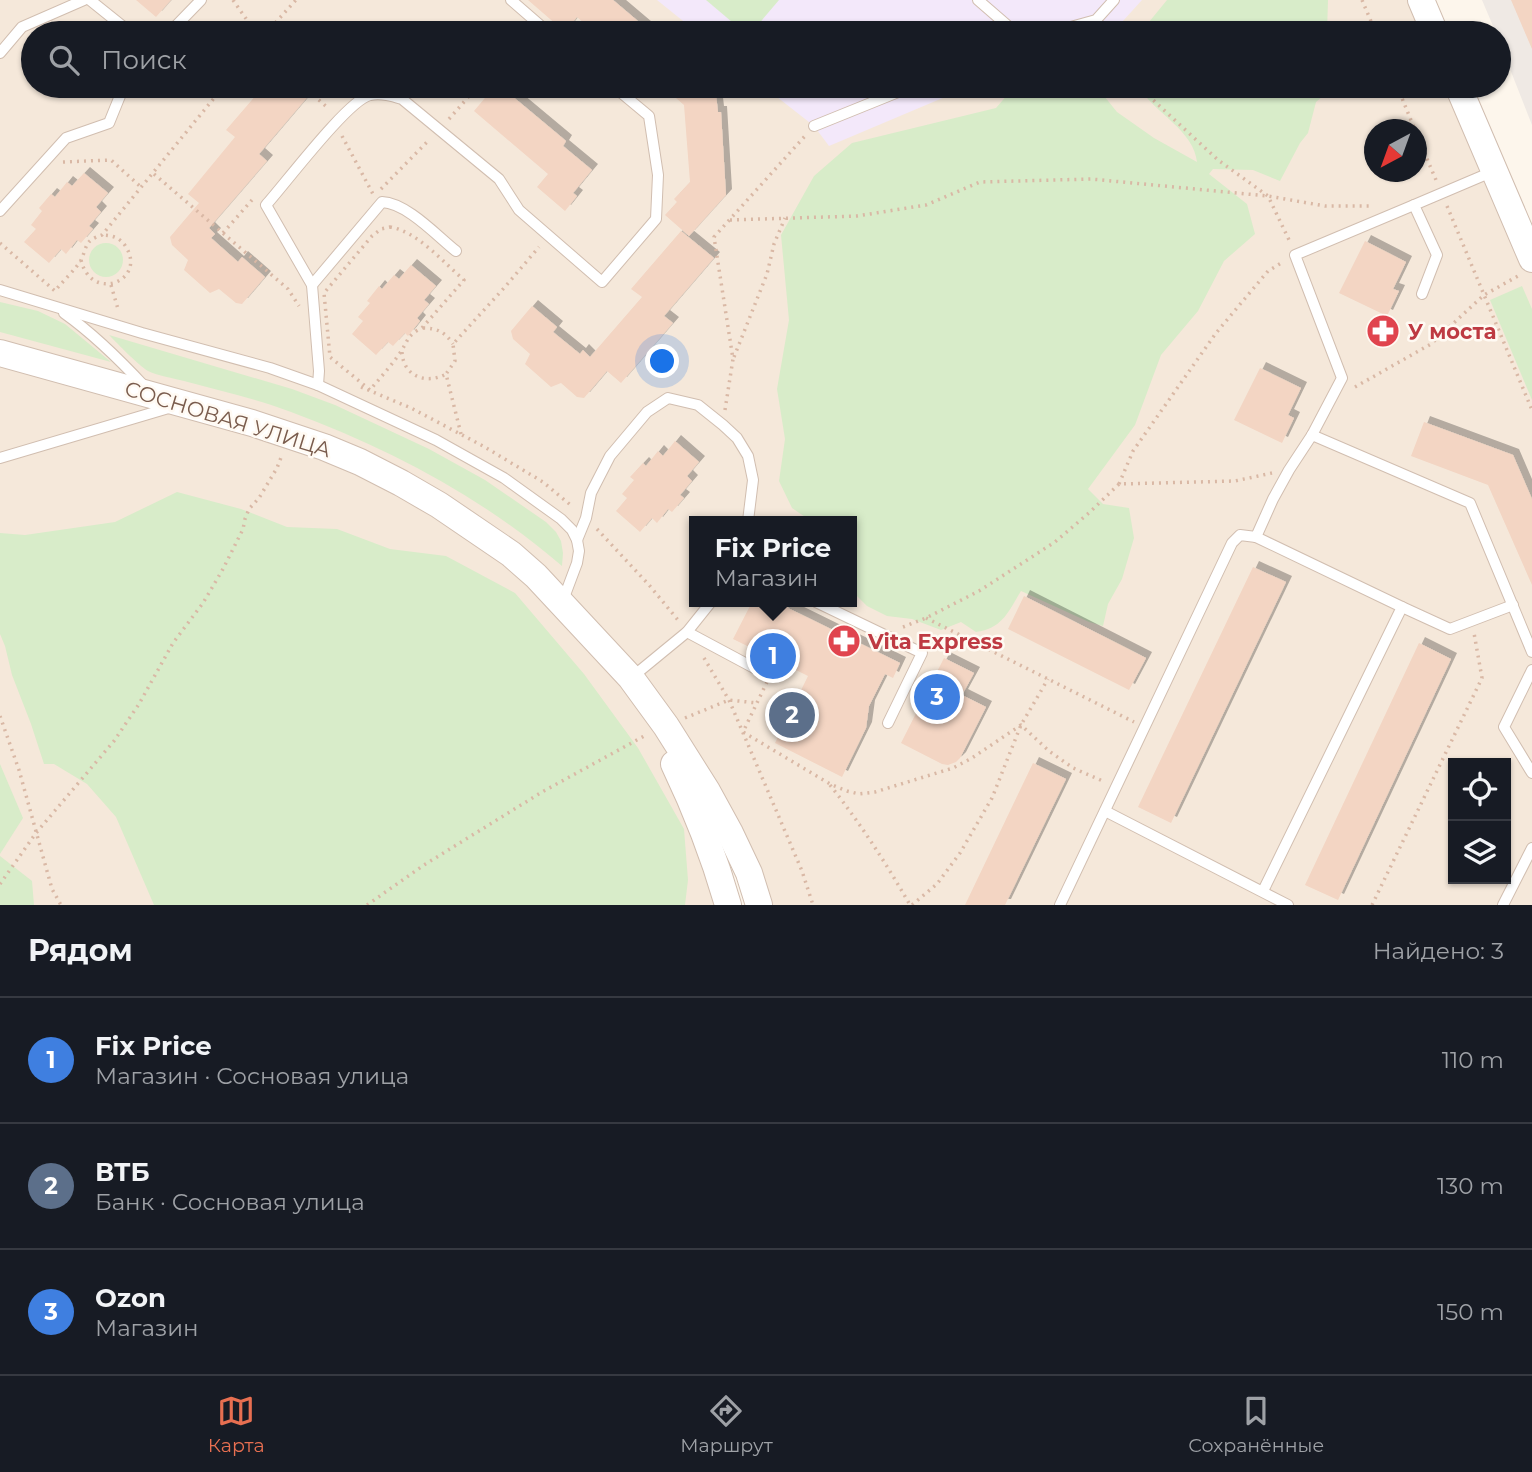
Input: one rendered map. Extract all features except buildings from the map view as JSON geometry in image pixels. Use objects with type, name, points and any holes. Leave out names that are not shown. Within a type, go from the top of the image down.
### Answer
[{"type":"street","points":[[1421,0],[1430,21]]},
{"type":"street","points":[[1463,98],[1494,171],[1526,267]]},
{"type":"street","name":"СОСНОВАЯ УЛИЦА","points":[[0,353],[291,435],[360,462],[439,505],[511,554],[536,576],[631,677],[662,728],[701,780],[749,873],[759,905]]},
{"type":"street","name":"СОСНОВАЯ УЛИЦА","points":[[662,728],[711,852],[728,905]]},
{"type":"lane","points":[[36,21],[85,0]]},
{"type":"lane","points":[[90,0],[116,21]]},
{"type":"lane","points":[[181,21],[201,0]]},
{"type":"lane","points":[[511,0],[535,21]]},
{"type":"lane","points":[[978,0],[1002,21]]},
{"type":"lane","points":[[1092,21],[1114,0]]},
{"type":"lane","points":[[0,53],[21,28]]},
{"type":"lane","points":[[0,211],[66,138],[109,123],[119,98]]},
{"type":"lane","points":[[318,385],[312,285],[267,205],[335,124],[354,104],[364,98]]},
{"type":"lane","points":[[399,98],[440,129],[499,180],[519,210],[602,282],[656,219],[658,175],[649,116],[627,98]]},
{"type":"lane","points":[[814,127],[884,98]]},
{"type":"lane","points":[[1256,537],[1273,499],[1312,435],[1342,378],[1295,255],[1494,171]]},
{"type":"lane","points":[[312,285],[382,202],[391,202],[405,209],[456,251]]},
{"type":"lane","points":[[1413,205],[1437,255],[1422,295]]},
{"type":"lane","points":[[0,290],[318,385],[436,440],[504,478],[572,530],[579,551],[562,603]]},
{"type":"lane","points":[[55,306],[88,330],[152,394]]},
{"type":"lane","points":[[577,540],[586,518],[591,493],[610,456],[647,412],[668,398],[698,405],[737,438],[748,456],[754,480],[749,516]]},
{"type":"lane","points":[[0,458],[185,403]]},
{"type":"lane","points":[[1312,435],[1470,503],[1532,652]]},
{"type":"lane","points":[[1060,905],[1232,543],[1240,535],[1256,537],[1450,629],[1513,605]]},
{"type":"lane","points":[[631,677],[687,632],[707,607]]},
{"type":"lane","points":[[827,607],[922,653],[888,723]]},
{"type":"lane","points":[[1263,891],[1402,607]]},
{"type":"lane","points":[[687,632],[758,670]]},
{"type":"lane","points":[[1532,670],[1504,727],[1532,773]]},
{"type":"lane","points":[[1105,811],[1288,905]]},
{"type":"lane","points":[[1503,905],[1532,848]]},
{"type":"path","points":[[233,0],[248,21]]},
{"type":"path","points":[[277,21],[296,0]]},
{"type":"path","points":[[1362,0],[1371,21]]},
{"type":"path","points":[[0,243],[55,291],[81,260],[87,244],[102,235],[214,98]]},
{"type":"path","points":[[317,98],[329,109],[374,195],[467,98]]},
{"type":"path","points":[[885,634],[926,618],[979,591],[1055,542],[1090,512],[1119,484],[1133,451],[1216,333],[1268,271],[1295,255],[1268,196],[1218,160],[1151,98]]},
{"type":"path","points":[[1402,98],[1411,119]]},
{"type":"path","points":[[733,359],[714,237],[814,127]]},
{"type":"path","points":[[1427,159],[1532,410]]},
{"type":"path","points":[[56,162],[111,160],[142,188]]},
{"type":"path","points":[[154,174],[288,289],[299,307]]},
{"type":"path","points":[[730,219],[857,216],[926,205],[980,182],[1091,179],[1268,196],[1325,206],[1376,206]]},
{"type":"path","points":[[223,233],[252,200]]},
{"type":"path","points":[[723,425],[733,359],[763,285],[774,244],[785,218]]},
{"type":"path","points":[[390,227],[401,229],[415,238],[464,280],[422,328],[406,339],[402,350],[370,390],[330,357],[324,293],[372,236],[381,229],[390,227]]},
{"type":"path","points":[[81,260],[84,269],[97,283],[111,285],[128,272],[131,266],[130,253],[114,236],[102,235]]},
{"type":"path","points":[[453,344],[532,256],[547,235]]},
{"type":"path","points":[[1329,402],[1431,344],[1484,295],[1526,267]]},
{"type":"path","points":[[111,285],[118,309]]},
{"type":"path","points":[[402,350],[404,364],[416,376],[431,380],[446,374],[455,361],[453,344],[441,331],[422,328]]},
{"type":"path","points":[[446,374],[461,434]]},
{"type":"path","points":[[0,884],[36,833],[114,741],[139,704],[173,643],[223,569],[243,529],[249,509],[277,468],[291,435]]},
{"type":"path","points":[[1119,484],[1235,481],[1290,470]]},
{"type":"path","points":[[926,618],[1145,728]]},
{"type":"path","points":[[1372,905],[1482,678],[1471,621]]},
{"type":"path","points":[[772,671],[777,661]]},
{"type":"path","points":[[830,784],[872,842],[911,905],[937,884],[960,853],[992,798],[1021,725],[1048,679]]},
{"type":"path","points":[[767,682],[743,732],[830,784],[859,794],[875,792],[953,768],[1021,725]]},
{"type":"path","points":[[367,905],[424,864],[619,749],[729,701],[757,703]]},
{"type":"path","points":[[0,716],[19,770],[52,889],[61,905]]},
{"type":"path","points":[[1021,725],[1049,751],[1073,768],[1116,787]]},
{"type":"shaded area","points":[[0,0],[1421,0],[1430,21],[21,21],[21,98],[1463,98],[1532,259],[1532,905],[759,905],[691,800],[728,905],[0,905]]},
{"type":"shaded area","points":[[657,0],[1142,0],[1123,21],[683,21]]},
{"type":"shaded area","points":[[1482,0],[1532,0],[1532,125],[1511,72],[1511,21],[1491,21]]},
{"type":"shaded area","points":[[778,98],[943,98],[829,146],[814,126]]},
{"type":"green space","points":[[706,0],[779,0],[761,21],[731,21]]},
{"type":"green space","points":[[1167,0],[1328,0],[1327,21],[1150,21]]},
{"type":"green space","points":[[1005,98],[1106,98],[1117,112],[1154,138],[1197,162],[1189,140],[1147,98],[1321,98],[1316,102],[1308,133],[1280,181],[1253,170],[1213,169],[1209,174],[1247,204],[1255,234],[1224,261],[1198,311],[1161,355],[1135,425],[1088,489],[1103,504],[1129,508],[1134,538],[1122,579],[1108,604],[1103,626],[1021,591],[999,623],[976,632],[961,622],[941,630],[912,619],[887,616],[867,606],[857,596],[857,516],[804,516],[792,508],[779,481],[785,439],[777,389],[789,320],[781,235],[814,176],[852,143],[996,108]]},
{"type":"green space","points":[[106,243],[118,248],[123,260],[118,272],[106,277],[94,272],[89,260],[94,248]]},
{"type":"green space","points":[[1522,286],[1532,309],[1532,400],[1490,300]]},
{"type":"green space","points":[[0,302],[38,311],[65,324],[111,362],[0,332]]},
{"type":"green space","points":[[109,335],[292,389],[335,405],[429,449],[485,480],[546,522],[561,541],[562,566],[500,518],[434,477],[399,459],[328,426],[278,407],[152,373]]},
{"type":"green space","points":[[177,492],[241,509],[287,527],[337,529],[390,549],[446,556],[515,593],[584,674],[638,748],[684,829],[688,880],[685,905],[154,905],[116,817],[87,784],[54,764],[44,764],[0,634],[0,533],[25,535],[115,522]]},
{"type":"green space","points":[[0,764],[23,818],[0,854]]},
{"type":"green space","points":[[0,856],[32,881],[34,905],[0,905]]},
{"type":"place","name":"У моста","points":[[1383,331]]},
{"type":"place","name":"Vita Express","points":[[844,641]]},
{"type":"place","name":"Fix Price","points":[[773,656]]},
{"type":"place","name":"Ozon","points":[[937,697]]},
{"type":"place","name":"ВТБ","points":[[792,715]]}]
